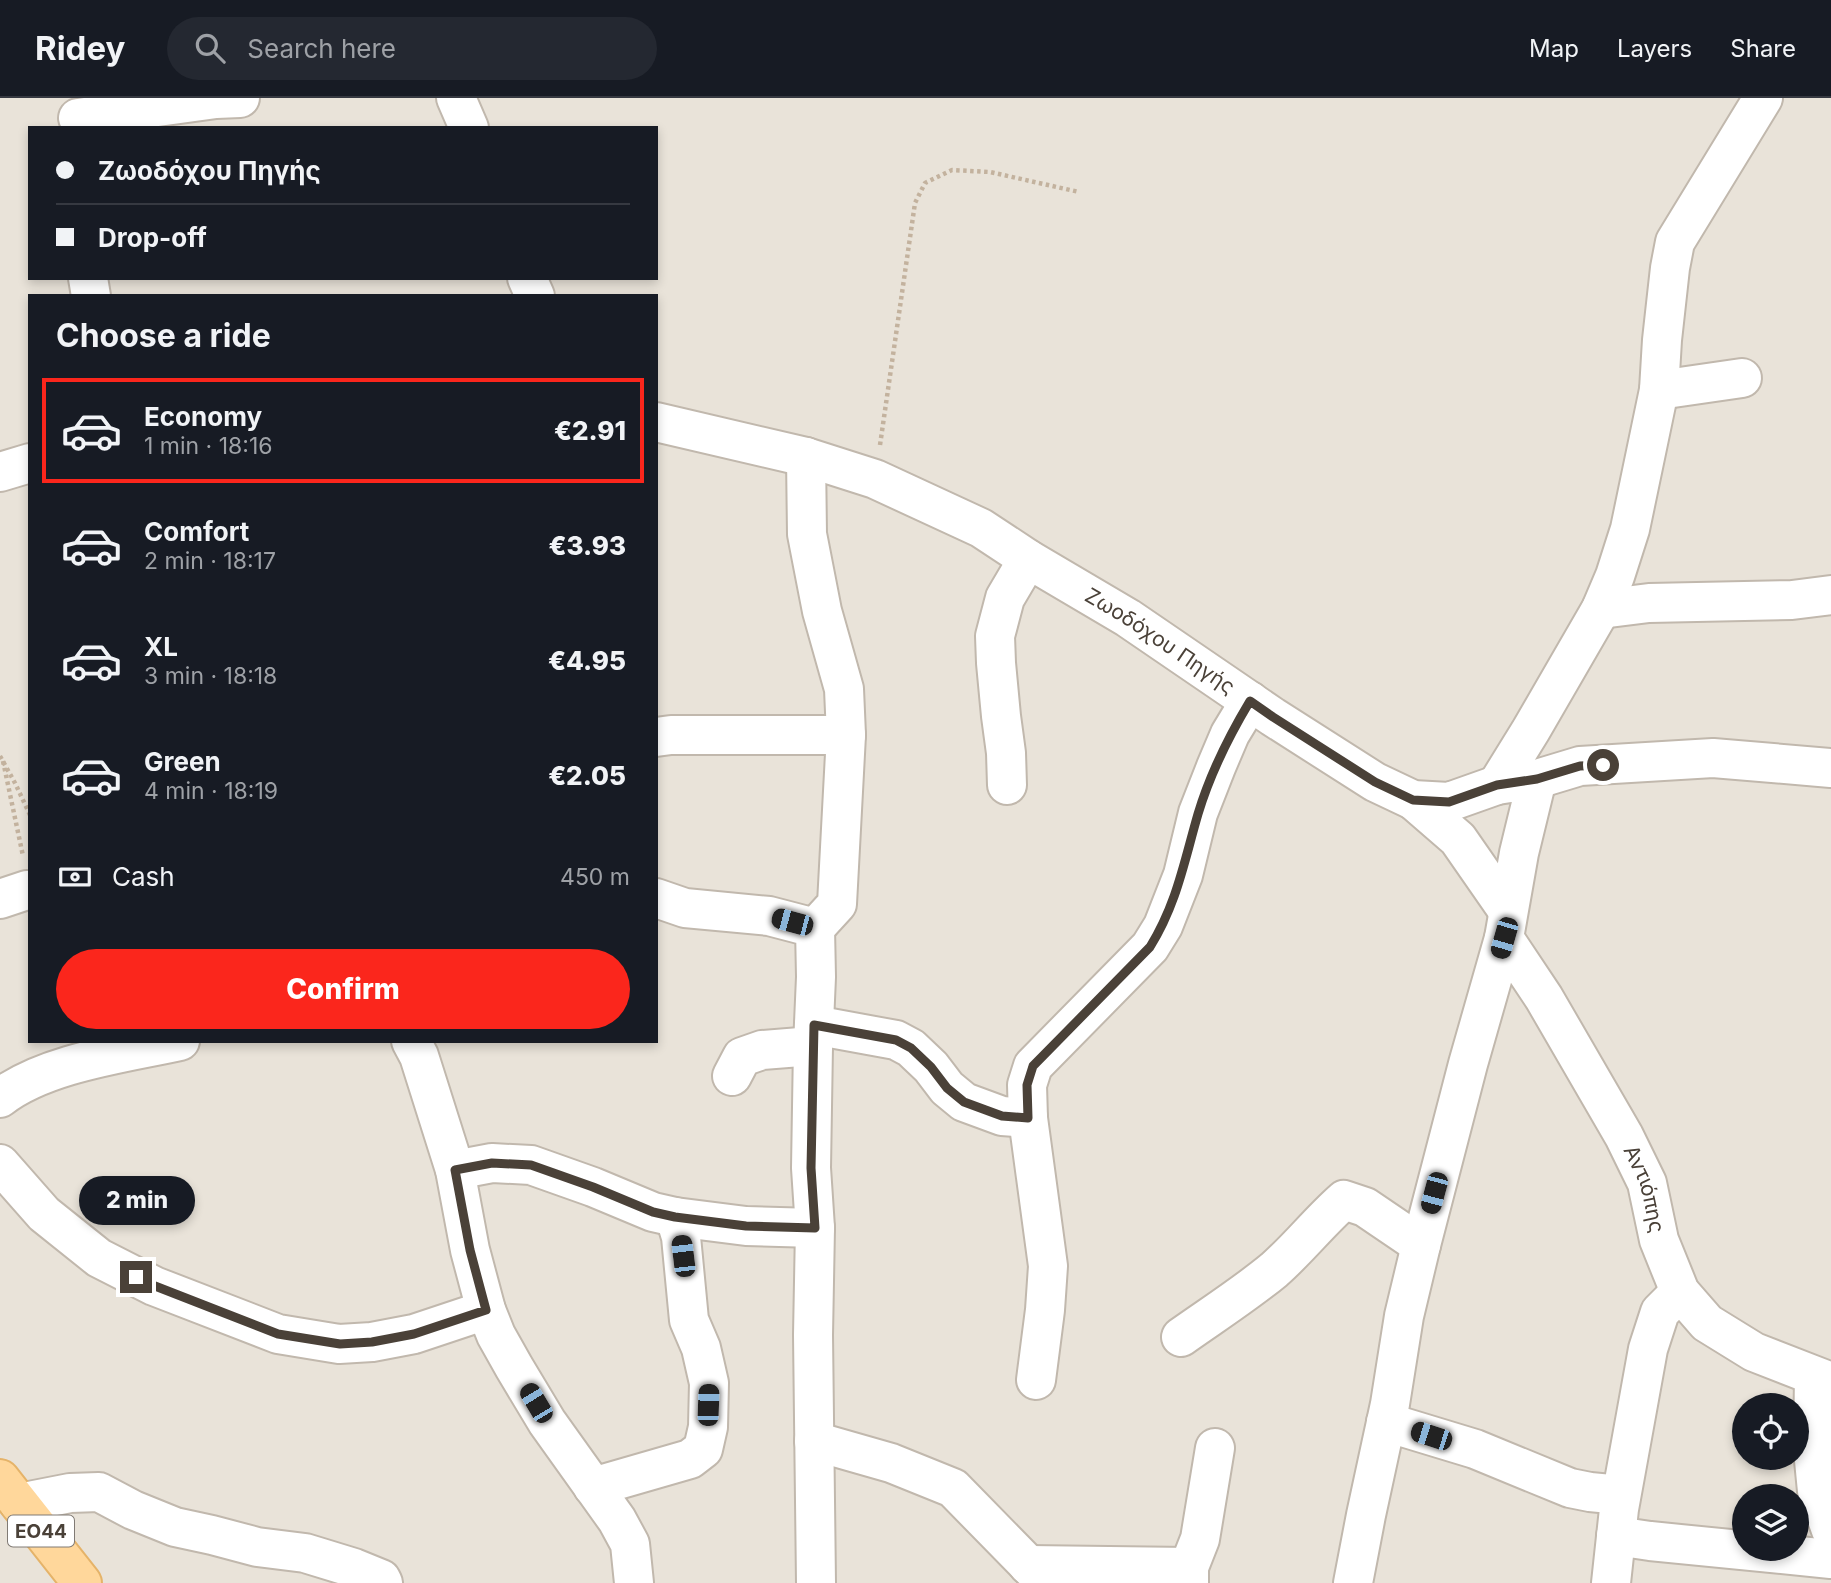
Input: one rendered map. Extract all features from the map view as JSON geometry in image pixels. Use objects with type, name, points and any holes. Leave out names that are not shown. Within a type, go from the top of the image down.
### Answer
[{"type":"main road","name":"ΕΟ44","points":[[9,1491],[82,1583]]},
{"type":"street","points":[[78,115],[240,98]]},
{"type":"street","points":[[457,98],[468,126]]},
{"type":"street","points":[[1497,785],[1601,608],[1615,576],[1630,529],[1658,390],[1675,242],[1763,98]]},
{"type":"street","points":[[1658,390],[1742,378]]},
{"type":"street","name":"Ζωοδόχου Πηγής","points":[[658,422],[806,457],[874,479],[981,528],[1128,618],[1273,717],[1375,782],[1413,800],[1449,802],[1497,785],[1537,779],[1580,766],[1713,758],[1831,768]]},
{"type":"street","points":[[806,457],[807,534],[822,611],[844,689],[846,735],[837,904],[815,929],[811,1168],[815,1228],[813,1335],[816,1583]]},
{"type":"street","points":[[0,472],[28,464]]},
{"type":"street","points":[[1007,785],[995,636],[1005,598],[1028,559]]},
{"type":"street","points":[[1601,608],[1649,603],[1793,600],[1831,595]]},
{"type":"street","points":[[1036,1380],[1048,1266],[1028,1118],[1027,1085],[1033,1066],[1150,947],[1163,926],[1182,875],[1198,813],[1230,734],[1250,701]]},
{"type":"street","points":[[658,737],[846,735]]},
{"type":"street","points":[[1353,1583],[1420,1245],[1506,924],[1537,779]]},
{"type":"street","name":"Αντιόπης","points":[[1413,800],[1458,839],[1544,998],[1624,1136],[1647,1183],[1659,1240],[1680,1292],[1707,1323],[1754,1352],[1822,1379]]},
{"type":"street","points":[[658,899],[685,908],[769,916],[815,929]]},
{"type":"street","points":[[732,1076],[742,1057],[813,1035],[896,1040],[911,1048],[931,1067],[947,1088],[964,1102],[1002,1116],[1028,1118]]},
{"type":"street","points":[[0,1098],[35,1077],[61,1068],[171,1043]]},
{"type":"street","points":[[412,1043],[419,1056],[455,1170],[470,1250],[486,1310],[496,1335],[547,1422],[617,1520],[630,1544],[634,1583]]},
{"type":"street","points":[[455,1170],[492,1163],[531,1165],[653,1212],[675,1217],[746,1226],[815,1228]]},
{"type":"street","points":[[0,1164],[44,1214],[99,1258],[155,1286],[278,1334],[340,1344],[372,1342],[414,1334],[486,1310]]},
{"type":"street","points":[[1181,1336],[1275,1269],[1344,1200],[1365,1207],[1420,1245]]},
{"type":"street","points":[[593,1487],[690,1459],[703,1449],[708,1427],[709,1383],[701,1348],[689,1320],[681,1237],[675,1217]]},
{"type":"street","points":[[1611,1583],[1621,1495],[1648,1349],[1660,1312],[1680,1292]]},
{"type":"street","points":[[1822,1379],[1813,1450],[1817,1491],[1831,1530]]},
{"type":"street","points":[[1386,1422],[1475,1449],[1570,1488],[1621,1495]]},
{"type":"street","points":[[814,1441],[891,1463],[953,1488],[1037,1574],[1189,1575],[1200,1539],[1215,1448]]},
{"type":"street","points":[[9,1491],[99,1492],[174,1527],[257,1547],[305,1553],[354,1568],[383,1583]]},
{"type":"street","points":[[1616,1536],[1831,1559]]},
{"type":"path","points":[[874,479],[915,203],[925,183],[952,170],[990,172],[1079,192]]},
{"type":"path","points":[[1,758],[28,811]]},
{"type":"path","points":[[1,758],[23,856],[13,895]]},
{"type":"shaded area","points":[[0,98],[1831,98],[1831,1583],[0,1583]]},
{"type":"route","points":[[136,1277],[278,1334],[340,1344],[372,1342],[414,1334],[486,1310],[470,1250],[455,1170],[492,1163],[531,1165],[653,1212],[675,1217],[746,1226],[815,1228],[811,1168],[814,1025],[896,1040],[911,1048],[931,1067],[947,1088],[964,1102],[1002,1116],[1028,1118],[1027,1085],[1033,1066],[1150,947],[1163,926],[1182,875],[1198,813],[1230,734],[1250,701],[1375,782],[1413,800],[1449,802],[1497,785],[1537,779],[1580,766],[1603,765]]}]
